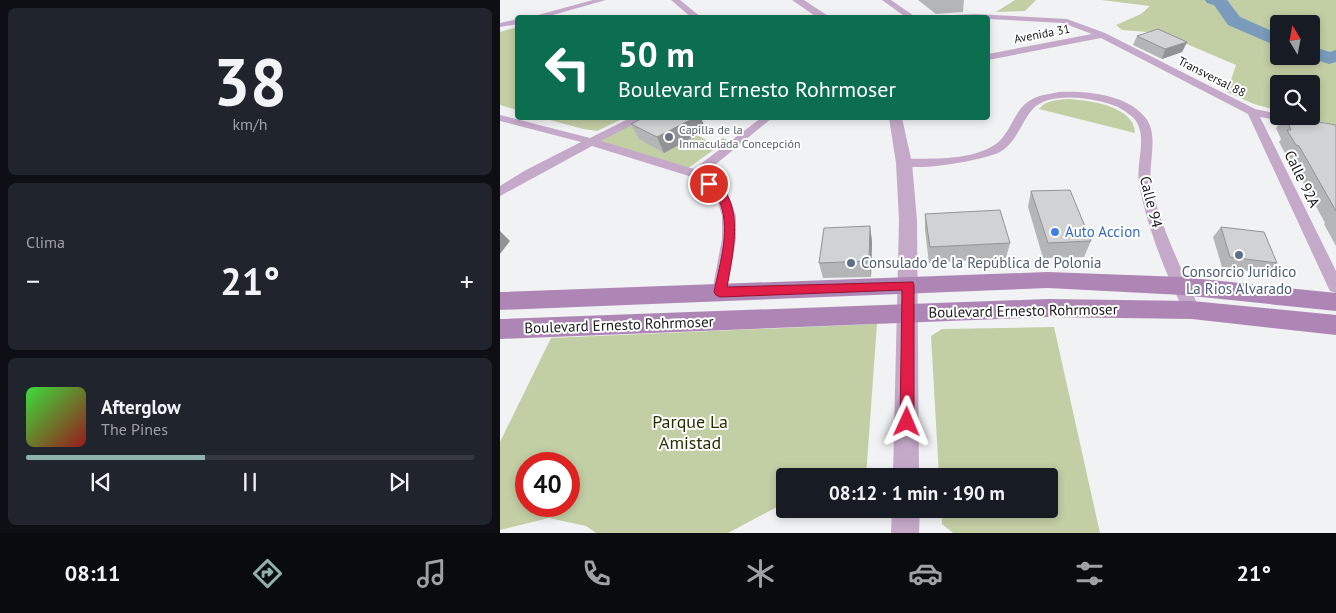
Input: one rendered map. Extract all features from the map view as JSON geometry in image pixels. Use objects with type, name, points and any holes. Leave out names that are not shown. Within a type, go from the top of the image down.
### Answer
[{"type":"main road","name":"Boulevard Ernesto Rohrmoser","points":[[500,301],[1048,280],[1182,286],[1336,302]]},
{"type":"main road","name":"Boulevard Ernesto Rohrmoser","points":[[500,329],[1048,308],[1192,310],[1336,325]]},
{"type":"street","points":[[554,12],[602,0]]},
{"type":"street","points":[[676,0],[694,15]]},
{"type":"street","points":[[797,0],[821,15]]},
{"type":"street","points":[[886,0],[908,15]]},
{"type":"street","name":"Transversal 88","points":[[955,15],[971,13],[1064,21],[1102,35],[1252,112],[1336,129]]},
{"type":"street","points":[[500,25],[515,22]]},
{"type":"street","name":"Avenida 31","points":[[990,57],[1102,35]]},
{"type":"street","name":"Calle 94","points":[[904,163],[962,160],[990,152],[1005,143],[1018,128],[1032,103],[1061,94],[1080,95],[1115,103],[1130,110],[1140,119],[1145,128],[1146,138],[1143,166],[1157,230],[1192,310]]},
{"type":"street","name":"Calle 92A","points":[[1252,112],[1336,287]]},
{"type":"street","points":[[500,118],[591,142],[696,174],[722,194],[729,216],[729,239],[720,292]]},
{"type":"street","points":[[500,192],[528,174],[633,120]]},
{"type":"street","points":[[696,174],[764,120]]},
{"type":"street","points":[[896,120],[904,163],[908,220],[906,468]]},
{"type":"street","points":[[906,518],[906,533]]},
{"type":"green space","points":[[1015,0],[1036,0],[1025,11],[996,12]]},
{"type":"green space","points":[[1101,0],[1336,0],[1336,125],[1320,121],[1320,75],[1270,75],[1270,108],[1254,104],[1227,92],[1236,65],[1161,33],[1122,30],[1116,25],[1141,14],[1150,6]]},
{"type":"green space","points":[[515,28],[515,109],[500,105],[500,32]]},
{"type":"green space","points":[[1068,99],[1098,103],[1119,111],[1127,116],[1133,124],[1135,133],[1039,109],[1048,102]]},
{"type":"green space","points":[[550,120],[620,120],[597,131]]},
{"type":"green space","points":[[640,120],[650,120],[697,135],[714,144],[723,138],[727,140],[687,169],[599,141]]},
{"type":"green space","name":"Parque La Amistad","points":[[877,324],[867,468],[776,468],[776,508],[728,533],[596,533],[586,526],[549,518],[500,530],[500,442],[551,338]]},
{"type":"green space","points":[[1054,327],[1100,533],[953,533],[942,524],[942,518],[1058,518],[1058,468],[939,468],[931,336],[942,329]]},
{"type":"building","points":[[1158,29],[1187,42],[1165,49],[1137,36]]},
{"type":"building","points":[[639,120],[690,120],[657,137],[631,124]]},
{"type":"building","points":[[1320,122],[1336,125],[1336,211],[1299,146],[1296,145],[1287,130],[1291,130],[1289,125],[1320,125]]},
{"type":"building","points":[[1070,190],[1091,241],[1048,243],[1031,191]]},
{"type":"building","points":[[1000,210],[1010,243],[930,247],[925,214]]},
{"type":"building","points":[[870,226],[869,261],[819,263],[824,228]]},
{"type":"building","points":[[1221,227],[1264,232],[1277,263],[1230,257]]},
{"type":"waterway","points":[[1213,0],[1220,2],[1234,21],[1270,37]]},
{"type":"waterway","points":[[1320,55],[1329,58],[1336,56]]},
{"type":"place","name":"Capilla de la Inmaculada Concepción","points":[[669,137]]},
{"type":"place","name":"Auto Accion","points":[[1055,232]]},
{"type":"place","name":"Consorcio Juridico La Rios Alvarado","points":[[1239,255]]},
{"type":"place","name":"Consulado de la República de Polonia","points":[[851,263]]},
{"type":"route","points":[[709,184],[722,194],[729,216],[729,239],[720,292],[908,285],[907,422]]}]
